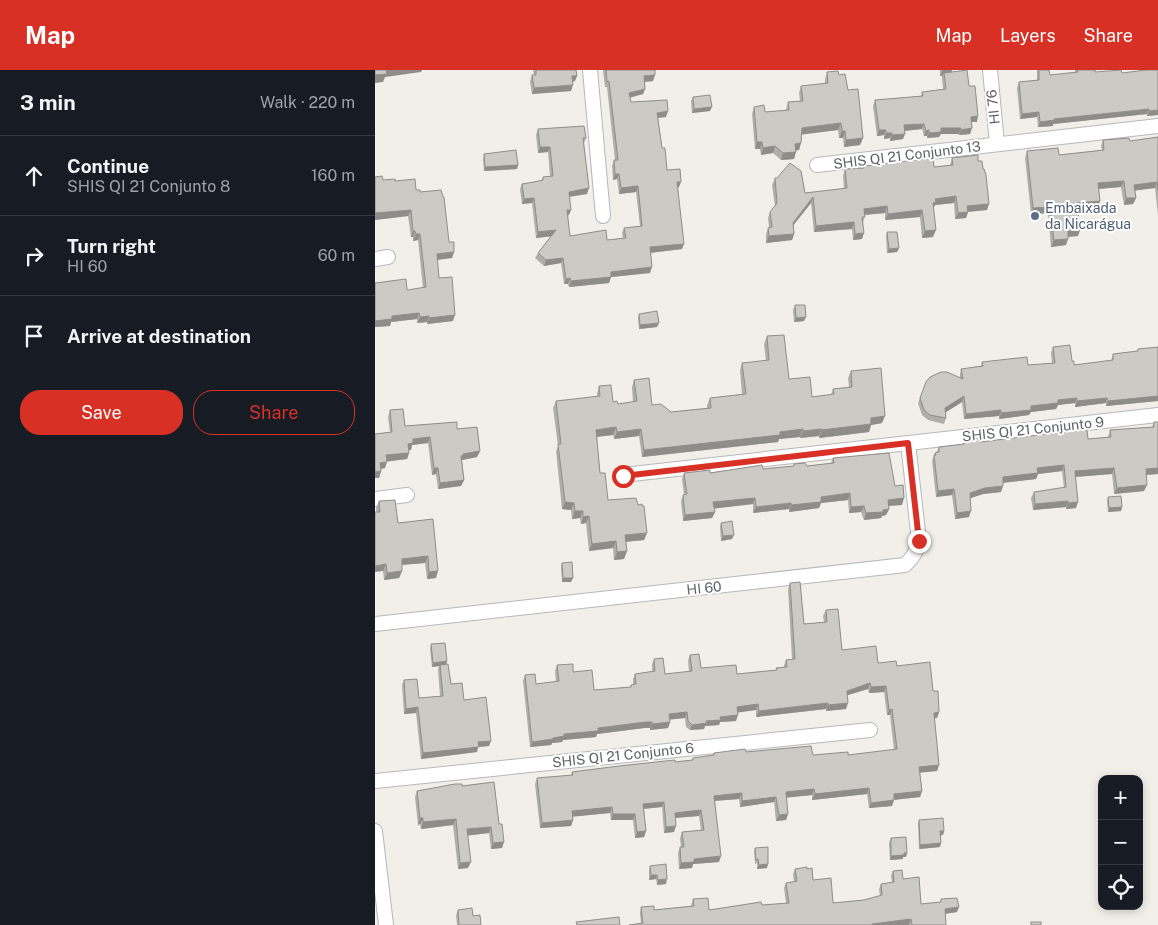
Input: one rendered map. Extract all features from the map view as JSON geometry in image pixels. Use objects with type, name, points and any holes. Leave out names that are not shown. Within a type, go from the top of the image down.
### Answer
[{"type":"street","points":[[590,70],[603,216]]},
{"type":"street","name":"HI 76","points":[[990,70],[997,144]]},
{"type":"street","name":"SHIS QI 21 Conjunto 13","points":[[817,165],[1158,126]]},
{"type":"street","name":"SHIS QI 21 Conjunto 9","points":[[623,476],[1158,415]]},
{"type":"street","name":"HI 60","points":[[375,624],[905,565],[916,552],[919,541],[908,443]]},
{"type":"street","points":[[375,499],[407,495]]},
{"type":"street","name":"SHIS QI 21 Conjunto 6","points":[[375,781],[870,730]]},
{"type":"street","points":[[375,831],[386,925]]},
{"type":"building","points":[[375,70],[386,70],[387,74],[375,75]]},
{"type":"building","points":[[536,70],[576,70],[577,76],[572,76],[573,85],[534,88],[532,75],[536,75]]},
{"type":"building","points":[[606,70],[655,70],[655,75],[644,76],[645,89],[629,93],[631,102],[667,100],[668,111],[657,113],[662,148],[665,148],[667,170],[680,169],[681,182],[677,182],[684,244],[650,247],[652,267],[611,272],[611,277],[571,281],[570,278],[566,279],[563,258],[546,260],[538,253],[556,230],[538,232],[534,198],[524,199],[522,184],[543,180],[543,177],[553,176],[550,147],[540,147],[538,129],[584,126],[586,138],[583,138],[589,188],[569,192],[571,210],[567,210],[570,236],[606,230],[607,240],[626,238],[624,228],[642,226],[638,186],[621,188],[619,174],[615,174],[614,160],[618,160],[609,81],[607,82]]},
{"type":"building","points":[[967,70],[969,86],[975,86],[978,116],[971,117],[972,128],[961,130],[961,128],[941,128],[941,132],[929,133],[929,130],[926,131],[924,124],[904,125],[905,134],[892,135],[892,133],[886,133],[886,130],[879,130],[875,100],[923,96],[922,92],[946,89],[944,73]]},
{"type":"building","points":[[1039,70],[1049,70],[1050,75],[1078,72],[1077,70],[1095,70],[1095,72],[1121,70],[1122,73],[1158,70],[1158,110],[1149,111],[1149,109],[1040,122],[1039,112],[1022,114],[1019,82],[1039,80]]},
{"type":"building","points":[[838,71],[839,75],[845,74],[848,90],[858,89],[863,138],[846,140],[845,131],[842,131],[841,123],[802,128],[801,143],[795,144],[796,152],[783,153],[775,146],[763,148],[762,142],[757,142],[754,107],[764,105],[765,112],[789,110],[788,102],[803,101],[801,86],[828,83],[827,72]]},
{"type":"building","points":[[710,95],[712,107],[694,109],[693,97]]},
{"type":"building","points":[[1158,137],[1158,190],[1157,182],[1134,185],[1136,198],[1126,198],[1124,181],[1098,183],[1100,201],[1077,203],[1080,230],[1068,231],[1068,239],[1054,240],[1050,207],[1033,208],[1027,151],[1058,148],[1059,155],[1104,150],[1103,140],[1129,138],[1130,141]]},
{"type":"building","points":[[516,150],[518,165],[485,167],[484,154]]},
{"type":"building","points":[[978,155],[978,161],[982,161],[986,175],[989,204],[967,206],[968,212],[958,213],[956,196],[935,199],[936,202],[933,203],[936,230],[925,231],[922,210],[888,214],[887,206],[864,209],[865,217],[862,217],[864,233],[855,234],[854,222],[816,226],[813,197],[793,223],[794,234],[769,236],[768,228],[772,227],[770,212],[777,203],[775,178],[790,163],[801,171],[805,193],[847,188],[845,169],[933,158],[934,167],[953,165],[952,158]]},
{"type":"building","points":[[382,176],[383,180],[415,179],[416,190],[420,190],[420,192],[441,190],[444,197],[449,242],[454,242],[454,252],[437,254],[439,278],[452,277],[455,315],[429,318],[429,316],[420,317],[419,313],[392,316],[392,319],[375,321],[375,283],[406,279],[407,290],[426,287],[420,234],[416,234],[413,231],[411,210],[375,213],[375,177]]},
{"type":"building","points":[[887,232],[897,232],[899,248],[889,249]]},
{"type":"building","points":[[795,305],[805,305],[806,317],[796,318]]},
{"type":"building","points":[[657,311],[659,323],[640,325],[639,314]]},
{"type":"building","points":[[784,335],[789,379],[810,377],[812,397],[834,394],[833,389],[852,387],[851,371],[881,368],[885,416],[871,418],[871,424],[822,430],[803,431],[803,429],[780,432],[780,435],[644,450],[641,429],[617,432],[616,427],[596,430],[600,473],[605,473],[608,500],[636,498],[638,505],[642,504],[644,506],[647,533],[625,535],[627,551],[617,552],[616,541],[592,544],[589,516],[583,517],[583,511],[575,511],[574,503],[565,502],[558,444],[561,444],[556,401],[600,396],[599,386],[611,385],[613,402],[617,401],[618,404],[637,401],[634,380],[649,378],[652,405],[661,404],[671,412],[711,408],[710,398],[746,394],[742,363],[769,360],[767,336]]},
{"type":"building","points":[[1070,345],[1074,365],[1113,360],[1113,354],[1158,347],[1158,396],[1108,401],[1107,398],[1077,401],[1077,398],[1058,400],[1058,403],[1031,406],[1031,410],[1001,413],[1001,410],[966,414],[964,396],[945,408],[946,418],[930,415],[924,410],[920,398],[926,382],[930,377],[941,372],[947,372],[963,379],[961,369],[983,366],[982,362],[1027,357],[1028,365],[1055,363],[1053,347]]},
{"type":"building","points":[[403,409],[405,426],[457,422],[457,429],[477,427],[480,451],[461,456],[464,480],[440,483],[438,468],[434,468],[430,437],[413,439],[413,443],[408,444],[409,453],[386,455],[387,462],[380,463],[381,471],[375,472],[375,434],[392,432],[390,410]]},
{"type":"building","points":[[1154,422],[1158,422],[1158,468],[1146,469],[1147,485],[1117,488],[1114,468],[1075,471],[1078,502],[1035,504],[1034,492],[1066,487],[1064,465],[1037,468],[1038,473],[1003,477],[1003,486],[985,488],[970,493],[971,511],[957,513],[954,489],[938,491],[934,455],[939,452],[939,447],[964,444],[964,440],[979,438],[980,442],[1087,430],[1088,439],[1111,437],[1110,430],[1154,427]]},
{"type":"building","points":[[889,453],[895,486],[903,485],[904,498],[888,500],[889,509],[883,510],[883,512],[866,513],[864,506],[851,507],[850,493],[821,497],[821,502],[791,505],[791,503],[756,507],[755,498],[713,502],[715,512],[685,515],[683,495],[687,494],[684,473],[710,470],[710,473],[762,465],[763,469],[805,463],[807,466],[834,463],[833,458]]},
{"type":"building","points":[[1121,496],[1122,507],[1109,508],[1108,497]]},
{"type":"building","points":[[395,500],[398,523],[433,519],[438,571],[429,572],[428,556],[402,559],[402,571],[387,573],[386,564],[375,566],[375,512],[380,512],[379,501]]},
{"type":"building","points":[[732,521],[734,535],[723,536],[721,523]]},
{"type":"building","points":[[572,562],[573,578],[563,578],[562,563]]},
{"type":"building","points":[[800,582],[804,624],[827,622],[826,610],[838,609],[842,650],[876,646],[878,663],[896,661],[897,666],[930,662],[933,691],[938,691],[939,712],[934,713],[939,765],[919,767],[922,791],[894,794],[894,800],[871,803],[869,788],[815,794],[814,789],[786,792],[788,814],[779,815],[776,797],[742,801],[742,793],[714,796],[721,856],[694,859],[694,862],[681,863],[680,847],[684,847],[682,832],[704,830],[701,810],[675,813],[676,826],[666,827],[664,802],[643,804],[646,831],[637,832],[635,814],[613,814],[612,807],[572,811],[573,820],[542,823],[537,778],[573,775],[572,772],[619,766],[693,760],[693,758],[714,755],[714,753],[745,749],[746,752],[811,746],[813,755],[848,752],[848,755],[897,749],[892,709],[889,710],[886,686],[871,687],[870,683],[847,691],[848,703],[828,705],[828,703],[759,711],[758,704],[737,707],[738,715],[720,717],[721,720],[706,721],[707,723],[692,725],[688,721],[687,712],[669,714],[670,722],[652,724],[652,722],[646,722],[598,728],[598,731],[564,734],[564,736],[553,739],[532,742],[525,675],[535,674],[536,684],[559,681],[557,665],[573,664],[573,672],[592,670],[594,690],[631,687],[631,685],[636,684],[635,674],[655,671],[654,659],[663,658],[665,674],[692,671],[690,655],[699,654],[701,668],[736,665],[737,674],[777,670],[776,668],[787,667],[786,660],[795,659],[790,583]]},
{"type":"building","points":[[445,643],[447,661],[433,663],[431,644]]},
{"type":"building","points":[[448,664],[451,684],[462,683],[464,700],[486,697],[491,741],[478,742],[479,747],[423,753],[418,707],[406,709],[404,680],[417,679],[419,698],[443,696],[440,665]]},
{"type":"building","points":[[494,782],[499,824],[502,824],[504,842],[493,843],[491,827],[467,829],[471,862],[460,863],[456,819],[423,822],[423,818],[420,818],[417,791],[455,784],[462,784],[462,786]]},
{"type":"building","points":[[943,818],[944,831],[940,831],[941,843],[920,845],[919,820]]},
{"type":"building","points":[[906,837],[907,853],[891,856],[891,838]]},
{"type":"building","points":[[768,847],[768,864],[759,865],[758,859],[756,860],[755,848]]},
{"type":"building","points":[[666,864],[667,879],[658,880],[657,875],[651,875],[650,866]]},
{"type":"building","points":[[807,867],[807,869],[812,868],[813,880],[831,878],[833,903],[864,900],[882,895],[881,884],[894,882],[893,871],[902,870],[903,879],[919,877],[921,904],[941,902],[941,899],[957,898],[959,907],[945,909],[946,925],[912,925],[911,919],[872,925],[629,925],[643,923],[641,907],[654,906],[654,910],[694,906],[693,899],[708,898],[709,910],[761,902],[762,905],[789,903],[786,883],[797,881],[795,869]]},
{"type":"building","points":[[472,908],[473,916],[480,915],[481,925],[459,925],[458,910]]},
{"type":"building","points":[[619,917],[620,925],[577,925],[576,922]]},
{"type":"building","points":[[1031,922],[1041,922],[1041,925],[1031,925]]},
{"type":"place","name":"Embaixada da Nicarágua","points":[[1035,216]]},
{"type":"route","points":[[623,476],[908,443],[919,541]]}]
